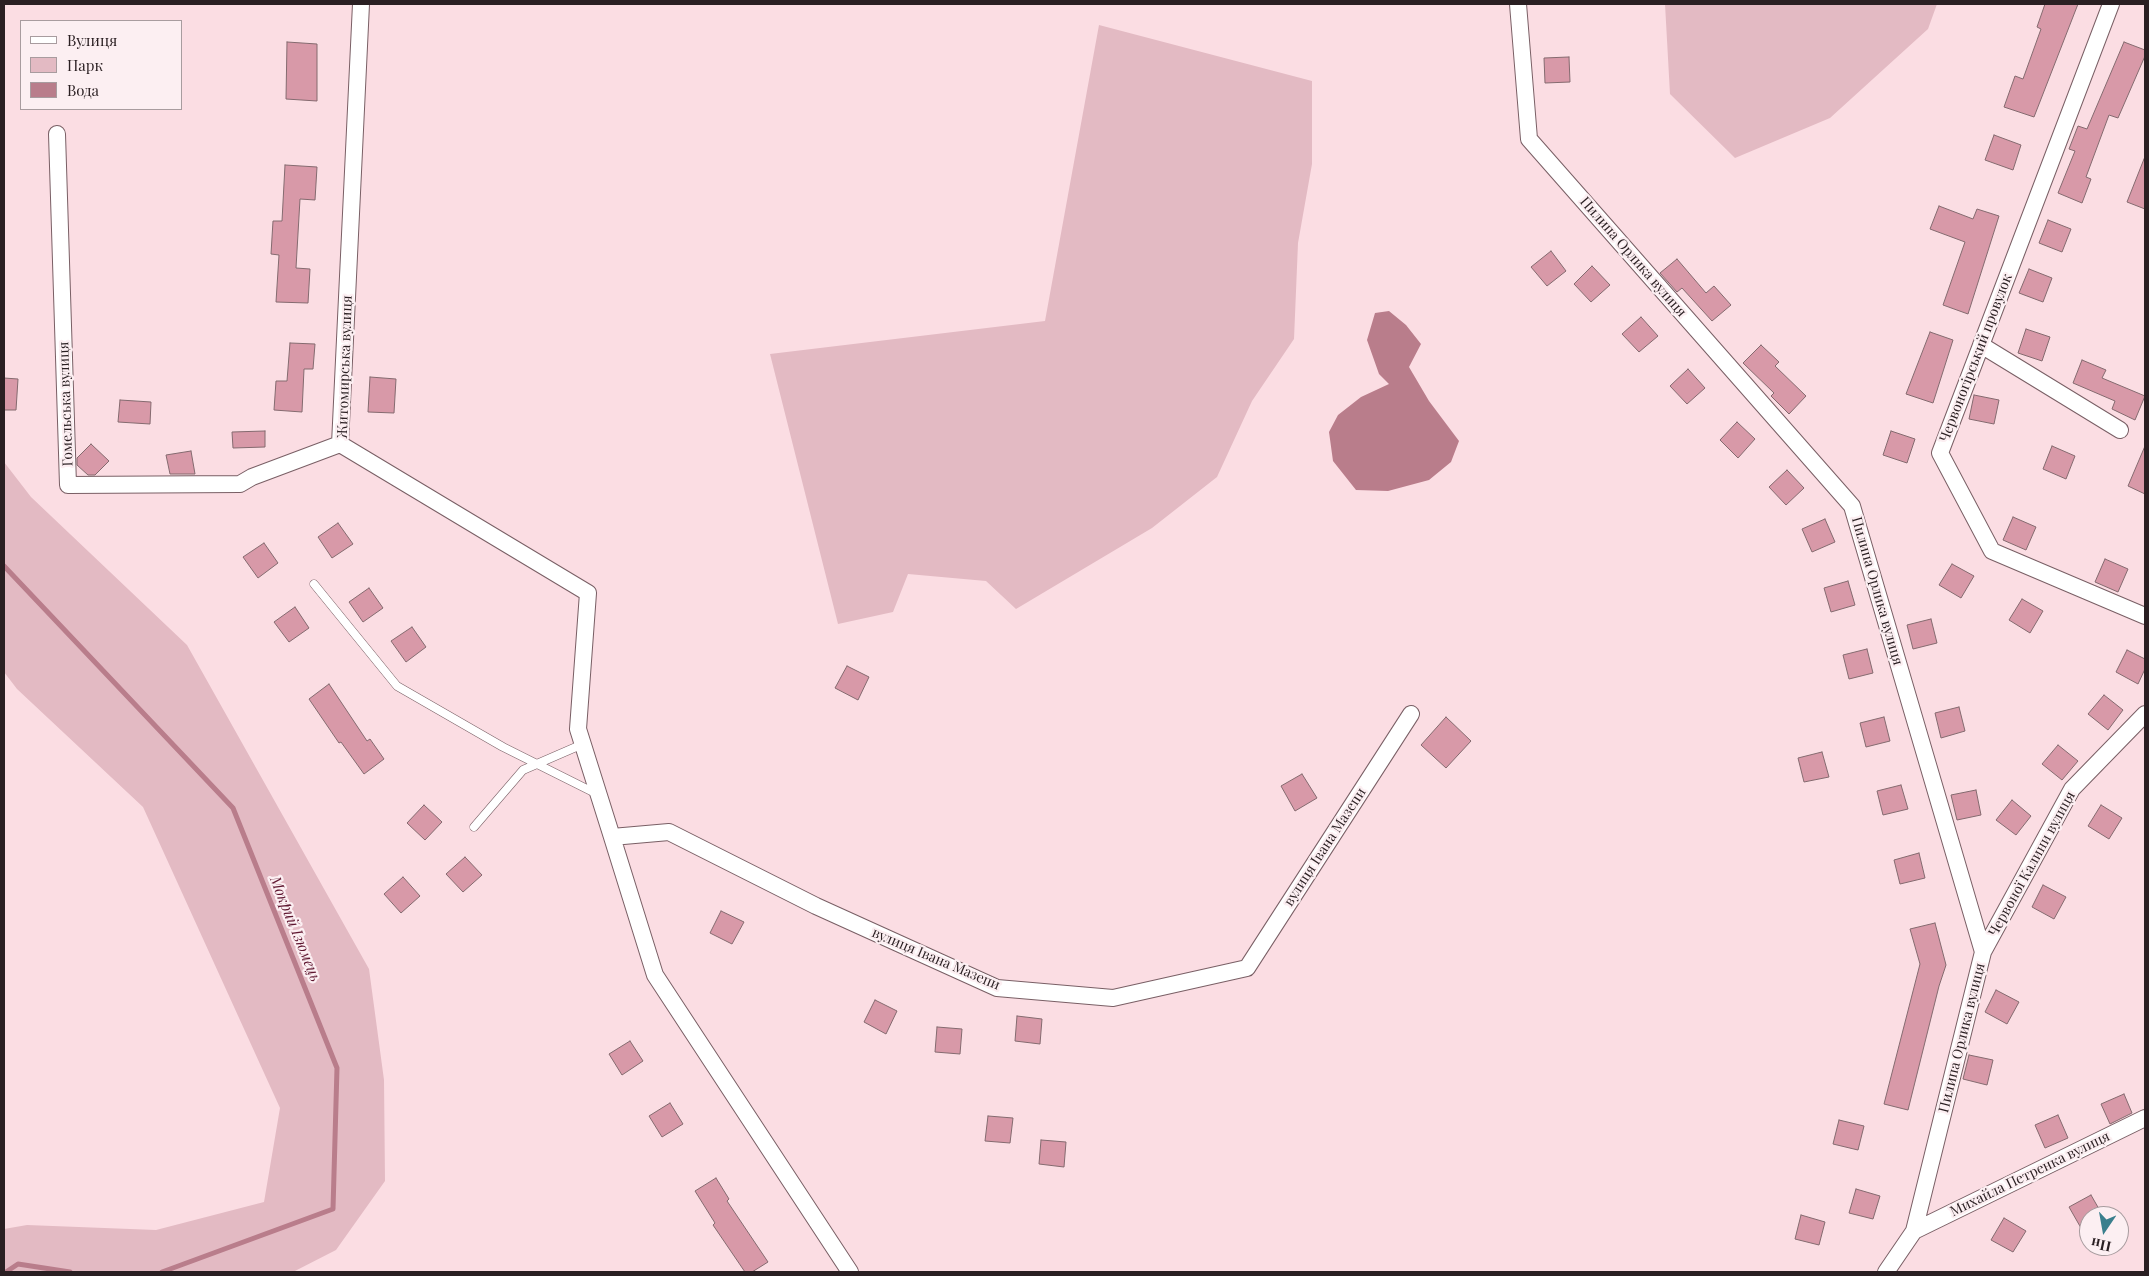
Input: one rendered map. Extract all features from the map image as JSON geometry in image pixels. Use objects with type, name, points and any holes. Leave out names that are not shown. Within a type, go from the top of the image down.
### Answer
[{"type":"street","name":"Житомирська вулиця","points":[[361,4],[340,444],[588,593],[578,729],[583,744]]},
{"type":"street","name":"Пилипа Орлика вулиця","points":[[1518,4],[1529,139],[1852,506],[1983,952],[1914,1231],[1886,1272]]},
{"type":"street","name":"Червоногірський провулок","points":[[2111,4],[1940,453],[1992,551],[2145,616]]},
{"type":"street","name":"Гомельська вулиця","points":[[57,134],[68,484],[240,484],[252,477],[340,444]]},
{"type":"street","points":[[1981,344],[2120,430]]},
{"type":"street","name":"вулиця Івана Мазепи","points":[[612,837],[669,832],[816,906],[997,988],[1113,998],[1247,968],[1411,714]]},
{"type":"street","name":"Червоної Калини вулиця","points":[[1983,952],[2072,789],[2145,714]]},
{"type":"street","points":[[583,744],[655,975],[850,1272]]},
{"type":"street","name":"Михайла Петренка вулиця","points":[[1914,1231],[2145,1118]]},
{"type":"lane","points":[[314,584],[397,686],[537,764],[599,795]]},
{"type":"lane","points":[[474,827],[523,770],[583,744]]},
{"type":"green space","points":[[1665,4],[1937,4],[1928,29],[1830,118],[1735,158],[1670,94]]},
{"type":"green space","points":[[1099,25],[1312,81],[1312,164],[1298,243],[1294,339],[1252,401],[1217,477],[1152,528],[1016,609],[986,581],[908,574],[893,612],[838,624],[770,354],[1045,321]]},
{"type":"green space","points":[[4,462],[31,497],[187,645],[369,969],[384,1080],[385,1181],[336,1250],[293,1272],[4,1272],[4,1229],[27,1225],[156,1230],[264,1202],[280,1108],[143,807],[17,689],[4,672]]},
{"type":"water","points":[[1389,311],[1406,325],[1421,344],[1409,367],[1429,401],[1459,441],[1451,462],[1429,480],[1388,491],[1356,490],[1333,461],[1329,432],[1338,415],[1361,397],[1389,384],[1379,374],[1367,340],[1375,313]]},
{"type":"building","points":[[2045,4],[2078,4],[2034,117],[2004,107],[2015,76],[2023,79],[2041,29],[2037,27]]},
{"type":"building","points":[[287,42],[317,44],[317,101],[286,99]]},
{"type":"building","points":[[2124,42],[2145,50],[2145,56],[2118,118],[2109,115],[2086,177],[2091,179],[2082,203],[2058,193],[2075,151],[2069,149],[2078,126],[2087,129]]},
{"type":"building","points":[[1569,57],[1570,82],[1545,83],[1544,58]]},
{"type":"building","points":[[1994,135],[2021,145],[2013,170],[1985,160]]},
{"type":"building","points":[[2145,159],[2145,209],[2127,202]]},
{"type":"building","points":[[285,165],[317,167],[315,200],[300,199],[296,268],[310,269],[308,303],[276,302],[279,255],[271,254],[273,221],[282,221]]},
{"type":"building","points":[[1939,206],[1973,219],[1977,209],[1999,216],[1968,314],[1943,305],[1965,242],[1930,229]]},
{"type":"building","points":[[2048,220],[2071,229],[2062,252],[2039,243]]},
{"type":"building","points":[[1551,251],[1566,271],[1547,286],[1531,267]]},
{"type":"building","points":[[1677,259],[1706,293],[1714,286],[1731,305],[1712,321],[1682,288],[1677,292],[1660,273]]},
{"type":"building","points":[[1592,266],[1610,285],[1591,302],[1574,284]]},
{"type":"building","points":[[2029,269],[2052,278],[2043,302],[2019,293]]},
{"type":"building","points":[[1641,317],[1658,336],[1639,352],[1622,334]]},
{"type":"building","points":[[2026,329],[2050,337],[2042,361],[2018,353]]},
{"type":"building","points":[[1930,332],[1953,340],[1933,403],[1906,394]]},
{"type":"building","points":[[290,343],[315,344],[313,369],[304,369],[302,412],[274,410],[276,381],[287,381]]},
{"type":"building","points":[[1761,345],[1779,362],[1775,366],[1806,396],[1789,414],[1771,396],[1774,393],[1743,363]]},
{"type":"building","points":[[2082,360],[2106,370],[2102,378],[2145,396],[2135,420],[2112,409],[2115,401],[2073,383]]},
{"type":"building","points":[[1688,369],[1705,388],[1687,404],[1670,386]]},
{"type":"building","points":[[370,377],[396,379],[394,413],[368,412]]},
{"type":"building","points":[[4,378],[18,379],[16,410],[4,410]]},
{"type":"building","points":[[1974,395],[1999,400],[1994,424],[1969,419]]},
{"type":"building","points":[[120,400],[151,402],[150,424],[118,422]]},
{"type":"building","points":[[1737,422],[1755,439],[1738,458],[1720,440]]},
{"type":"building","points":[[265,431],[265,447],[233,448],[232,432]]},
{"type":"building","points":[[1891,431],[1915,439],[1907,463],[1883,455]]},
{"type":"building","points":[[91,444],[109,461],[95,475],[88,475],[77,465],[77,458]]},
{"type":"building","points":[[2052,446],[2075,456],[2066,479],[2043,469]]},
{"type":"building","points":[[2145,446],[2145,494],[2128,486]]},
{"type":"building","points":[[191,451],[195,474],[170,474],[166,455]]},
{"type":"building","points":[[1787,470],[1804,488],[1786,505],[1769,487]]},
{"type":"building","points":[[2013,517],[2036,527],[2026,550],[2003,540]]},
{"type":"building","points":[[1825,519],[1835,542],[1812,552],[1802,529]]},
{"type":"building","points":[[338,523],[353,544],[332,558],[318,537]]},
{"type":"building","points":[[264,543],[278,563],[258,578],[243,557]]},
{"type":"building","points":[[2105,559],[2128,569],[2118,592],[2095,582]]},
{"type":"building","points":[[1952,564],[1974,576],[1961,598],[1939,585]]},
{"type":"building","points":[[1848,581],[1855,605],[1831,612],[1824,588]]},
{"type":"building","points":[[369,588],[383,608],[363,622],[349,602]]},
{"type":"building","points":[[2022,599],[2043,611],[2030,633],[2009,620]]},
{"type":"building","points":[[295,607],[309,628],[289,642],[274,622]]},
{"type":"building","points":[[1931,619],[1937,643],[1913,649],[1907,625]]},
{"type":"building","points":[[412,627],[426,647],[406,662],[391,641]]},
{"type":"building","points":[[1867,649],[1873,673],[1849,679],[1843,655]]},
{"type":"building","points":[[2127,650],[2145,659],[2145,669],[2138,684],[2116,672]]},
{"type":"building","points":[[847,666],[869,677],[858,700],[835,688]]},
{"type":"building","points":[[329,684],[367,741],[370,739],[384,759],[364,774],[341,742],[339,743],[309,699]]},
{"type":"building","points":[[2104,695],[2123,710],[2108,730],[2088,714]]},
{"type":"building","points":[[1959,707],[1965,731],[1941,738],[1935,713]]},
{"type":"building","points":[[1446,717],[1471,741],[1446,768],[1421,745]]},
{"type":"building","points":[[1884,717],[1890,741],[1866,747],[1860,723]]},
{"type":"building","points":[[2058,745],[2078,761],[2062,780],[2042,764]]},
{"type":"building","points":[[1822,752],[1829,777],[1804,782],[1798,758]]},
{"type":"building","points":[[1302,774],[1317,798],[1295,811],[1281,786]]},
{"type":"building","points":[[1901,785],[1908,809],[1883,815],[1877,791]]},
{"type":"building","points":[[1976,790],[1981,815],[1957,820],[1951,795]]},
{"type":"building","points":[[2012,800],[2031,816],[2016,835],[1996,820]]},
{"type":"building","points":[[424,805],[442,822],[425,840],[407,823]]},
{"type":"building","points":[[2101,805],[2122,818],[2109,839],[2088,826]]},
{"type":"building","points":[[1919,853],[1925,878],[1900,884],[1894,860]]},
{"type":"building","points":[[465,857],[482,875],[463,892],[446,874]]},
{"type":"building","points":[[403,877],[420,896],[401,913],[384,894]]},
{"type":"building","points":[[2043,885],[2066,897],[2054,919],[2032,907]]},
{"type":"building","points":[[721,911],[744,922],[732,944],[710,933]]},
{"type":"building","points":[[1935,923],[1946,965],[1908,1110],[1884,1104],[1920,964],[1910,929]]},
{"type":"building","points":[[1996,990],[2019,1002],[2007,1024],[1985,1012]]},
{"type":"building","points":[[875,1000],[897,1011],[886,1034],[864,1022]]},
{"type":"building","points":[[1017,1016],[1042,1019],[1040,1044],[1015,1041]]},
{"type":"building","points":[[937,1027],[962,1029],[960,1054],[935,1052]]},
{"type":"building","points":[[630,1041],[643,1061],[622,1075],[609,1054]]},
{"type":"building","points":[[1969,1055],[1993,1060],[1987,1085],[1963,1079]]},
{"type":"building","points":[[2124,1094],[2132,1113],[2110,1124],[2101,1104]]},
{"type":"building","points":[[670,1103],[683,1124],[662,1137],[649,1116]]},
{"type":"building","points":[[2058,1115],[2068,1138],[2045,1148],[2035,1125]]},
{"type":"building","points":[[988,1116],[1013,1118],[1010,1143],[985,1141]]},
{"type":"building","points":[[1839,1120],[1864,1126],[1858,1150],[1833,1144]]},
{"type":"building","points":[[1041,1140],[1066,1142],[1064,1167],[1039,1164]]},
{"type":"building","points":[[716,1178],[729,1199],[727,1201],[768,1262],[752,1272],[745,1272],[713,1225],[715,1223],[695,1191]]},
{"type":"building","points":[[1856,1189],[1880,1196],[1873,1219],[1849,1213]]},
{"type":"building","points":[[2091,1195],[2097,1206],[2079,1206],[2079,1224],[2069,1207]]},
{"type":"building","points":[[1801,1215],[1825,1222],[1819,1245],[1795,1239]]},
{"type":"building","points":[[2004,1218],[2026,1231],[2013,1252],[1991,1240]]},
{"type":"waterway","name":"Мокрий Ізюмець","points":[[4,566],[233,808],[337,1068],[333,1209],[162,1272]]},
{"type":"waterway","name":"Мокрий Ізюмець","points":[[6,1272],[18,1264],[70,1272]]}]
